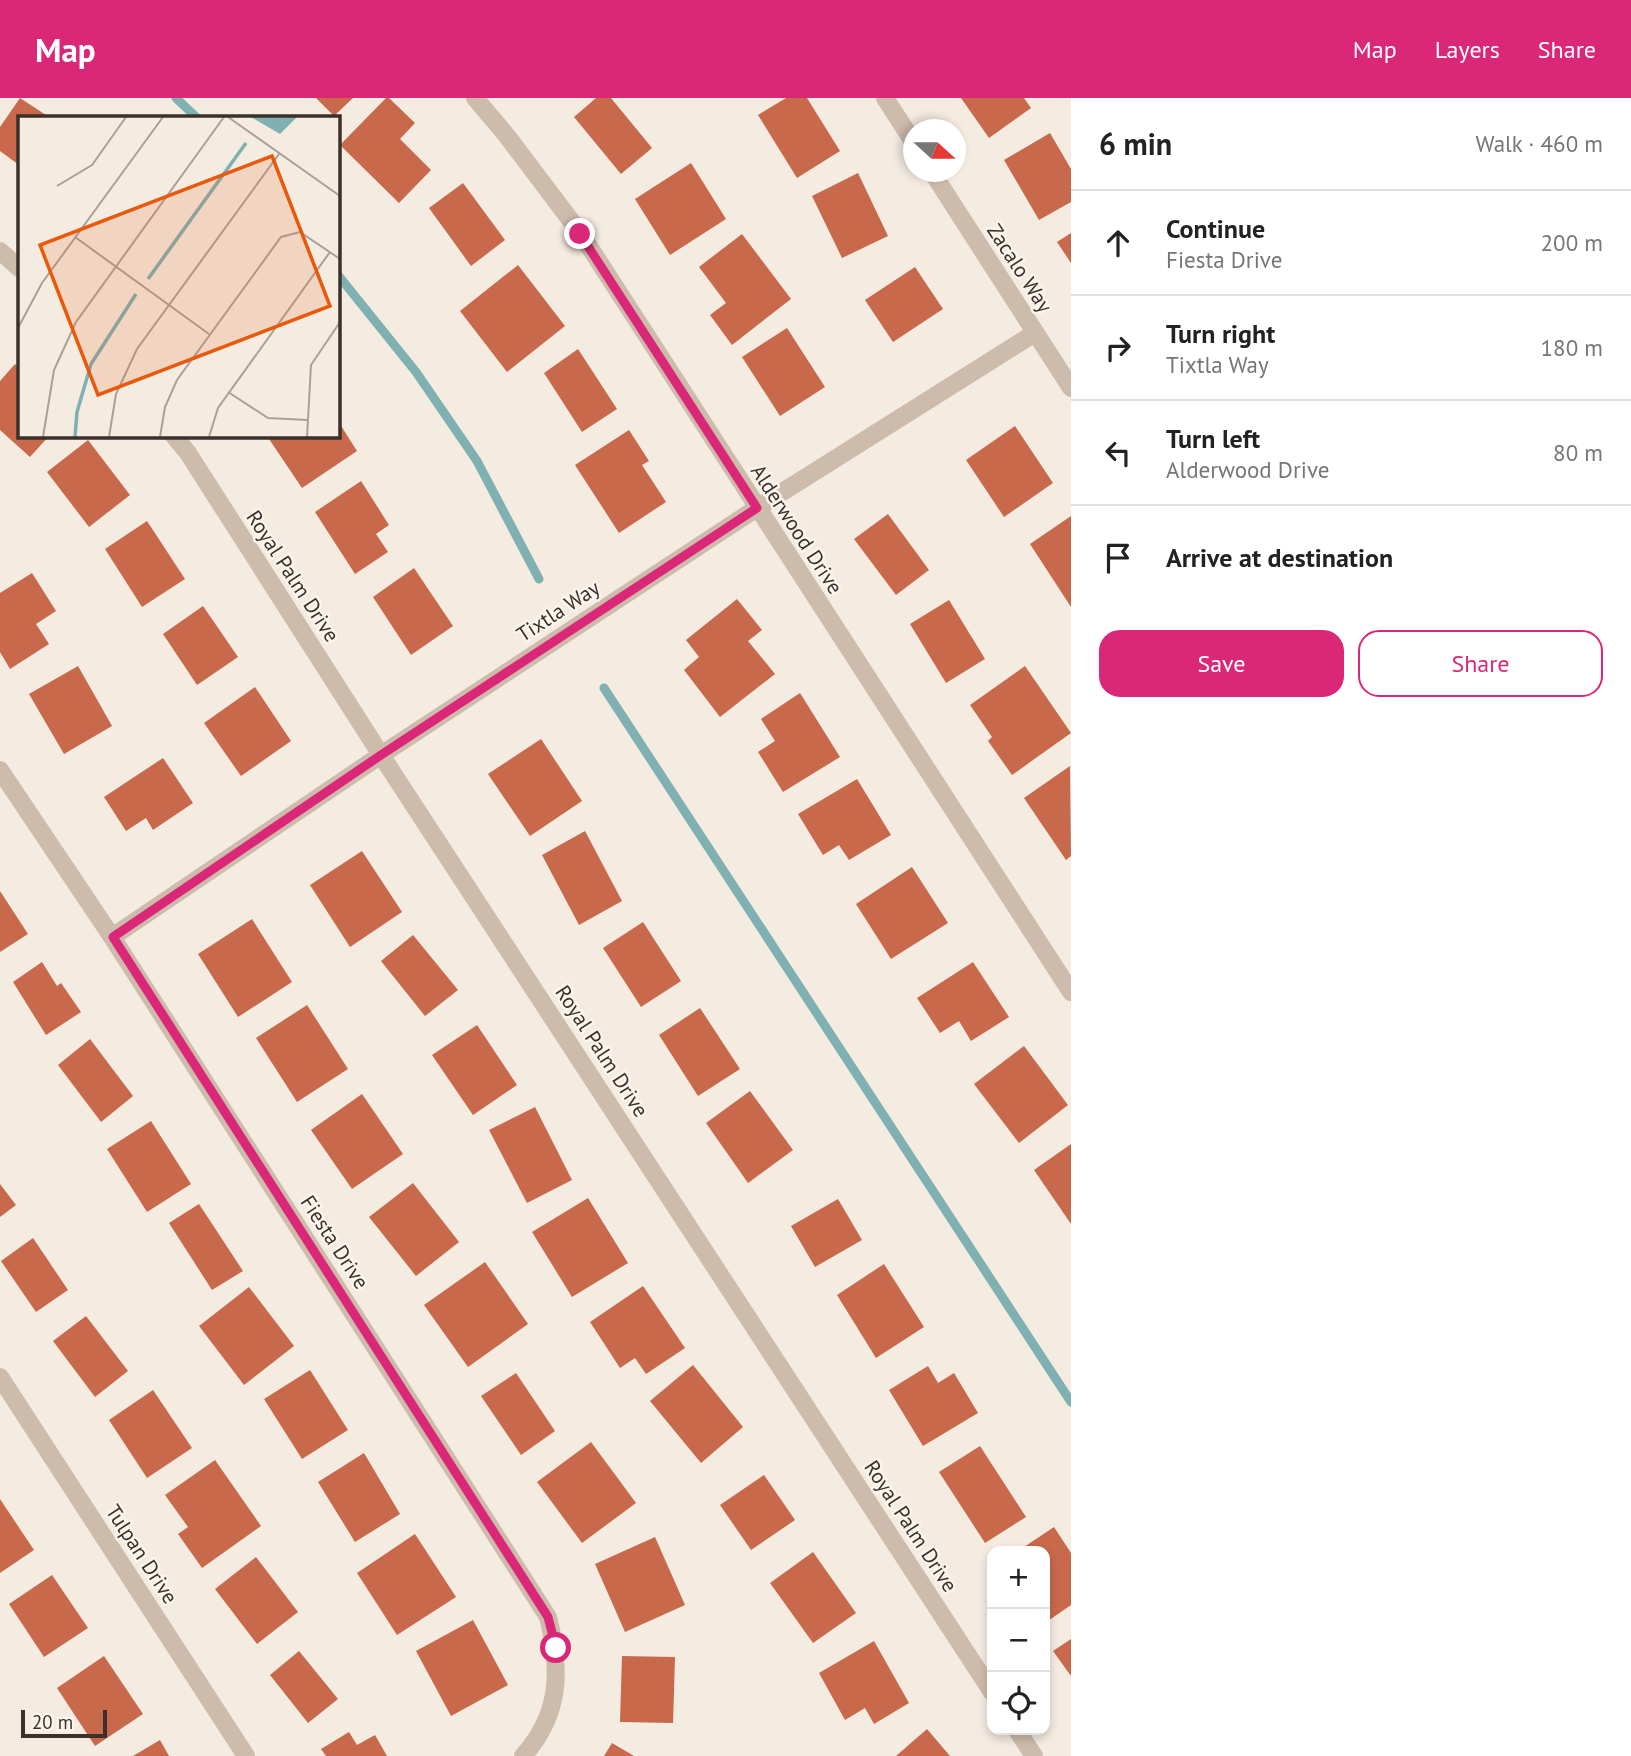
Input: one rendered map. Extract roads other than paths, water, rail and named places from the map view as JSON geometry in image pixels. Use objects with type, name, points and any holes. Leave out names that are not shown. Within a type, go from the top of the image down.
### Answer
[{"type":"street","name":"Alderwood Drive","points":[[475,98],[508,136],[580,234],[1071,992]]},
{"type":"street","points":[[885,98],[903,126]]},
{"type":"street","name":"Zacalo Way","points":[[938,182],[1071,388]]},
{"type":"street","points":[[0,251],[18,267]]},
{"type":"street","name":"Tixtla Way","points":[[113,937],[381,755],[757,508],[1035,333]]},
{"type":"street","name":"Royal Palm Drive","points":[[176,438],[188,453],[381,755],[987,1684]]},
{"type":"street","name":"Fiesta Drive","points":[[0,770],[113,937],[548,1617],[556,1648],[558,1675],[554,1699],[544,1726],[523,1756]]},
{"type":"street","name":"Tulpan Drive","points":[[0,1377],[246,1756]]},
{"type":"street","points":[[1020,1735],[1034,1756]]},
{"type":"waterway","points":[[176,98],[195,116]]},
{"type":"waterway","points":[[340,277],[416,372],[477,461],[539,579]]},
{"type":"waterway","points":[[604,688],[1071,1402]]}]
